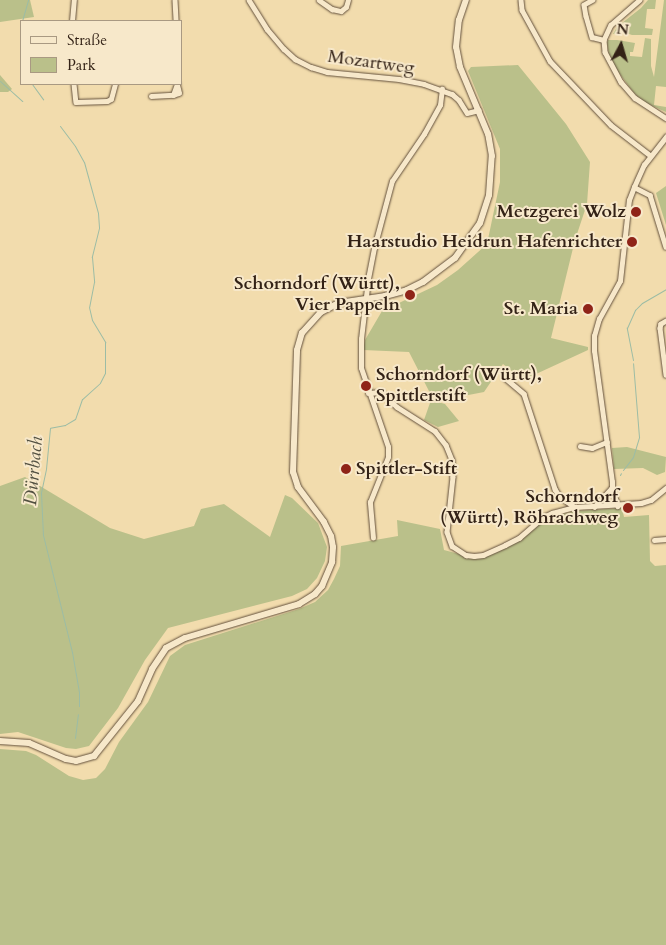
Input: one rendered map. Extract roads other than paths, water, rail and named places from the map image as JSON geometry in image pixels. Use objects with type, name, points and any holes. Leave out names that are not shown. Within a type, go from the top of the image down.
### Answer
[{"type":"main road","points":[[0,741],[29,743],[66,759],[85,760],[102,749],[138,701],[152,669],[166,648],[185,638],[299,604],[315,594],[322,586],[332,562],[333,547],[331,536],[324,522],[298,487],[293,472],[292,455],[297,350],[302,333],[321,312],[339,303],[400,292],[423,282],[455,258],[474,233],[485,208],[492,174],[490,144],[479,110],[460,67],[456,47],[459,20],[466,0]]},
{"type":"street","points":[[72,20],[74,0]]},
{"type":"street","points":[[175,0],[176,20]]},
{"type":"street","name":"Mozartweg","points":[[249,0],[267,29],[284,49],[311,67],[327,72],[399,79],[442,89],[460,100],[467,113],[479,110]]},
{"type":"street","points":[[319,0],[341,11],[346,8],[348,0]]},
{"type":"street","points":[[521,0],[522,10],[550,61],[611,125],[650,155]]},
{"type":"street","points":[[592,0],[584,5],[592,37],[604,40]]},
{"type":"street","points":[[640,0],[612,25],[604,40],[605,52],[621,82],[635,98],[666,118]]},
{"type":"street","points":[[74,85],[76,102],[117,98]]},
{"type":"street","points":[[111,99],[115,85]]},
{"type":"street","points":[[151,96],[173,95],[177,85]]},
{"type":"street","points":[[372,538],[370,502],[388,457],[388,447],[360,368],[361,339],[366,299],[374,248],[392,180],[424,134],[440,105],[442,89]]},
{"type":"street","points":[[618,506],[612,488],[594,352],[594,336],[599,320],[620,281],[629,200],[634,186],[650,155],[666,137]]},
{"type":"street","points":[[634,186],[650,195],[666,246]]},
{"type":"street","points":[[666,321],[661,324],[660,328],[666,375]]},
{"type":"street","points":[[504,377],[524,394],[555,489],[560,498],[575,508]]},
{"type":"street","points":[[368,393],[381,392],[397,407],[435,431],[446,445],[452,460],[453,476],[447,532],[448,540],[458,551],[474,556],[483,555],[519,538],[543,517],[575,508],[618,506],[651,500],[666,488]]},
{"type":"street","points":[[580,446],[592,448],[607,442]]},
{"type":"street","points":[[594,507],[612,488]]},
{"type":"street","points":[[654,540],[666,539]]},
{"type":"waterway","name":"Dürrbach","points":[[22,20],[28,0]]},
{"type":"waterway","points":[[0,81],[22,101]]},
{"type":"waterway","name":"Dürrbach","points":[[33,85],[43,99]]},
{"type":"waterway","name":"Dürrbach","points":[[60,126],[84,162],[98,213],[99,228],[92,257],[94,282],[89,307],[92,320],[105,342],[105,373],[100,383],[82,399],[75,419],[65,425],[50,428],[46,469],[41,493],[43,535],[72,652],[79,692],[79,706]]},
{"type":"waterway","points":[[633,360],[627,328],[635,310],[642,303],[666,289]]},
{"type":"waterway","points":[[623,470],[633,457],[639,437],[633,363]]},
{"type":"waterway","name":"Dürrbach","points":[[75,738],[78,714]]},
{"type":"place","name":"Metzgerei Wolz","points":[[636,212]]},
{"type":"place","name":"Haarstudio Heidrun Hafenrichter","points":[[632,242]]},
{"type":"place","name":"Schorndorf (Württ), Vier Pappeln","points":[[410,295]]},
{"type":"place","name":"St. Maria","points":[[588,309]]},
{"type":"place","name":"Schorndorf (Württ), Spittlerstift","points":[[366,386]]},
{"type":"place","name":"Spittler-Stift","points":[[346,469]]},
{"type":"place","name":"Schorndorf (Württ), Röhrachweg","points":[[628,508]]}]
